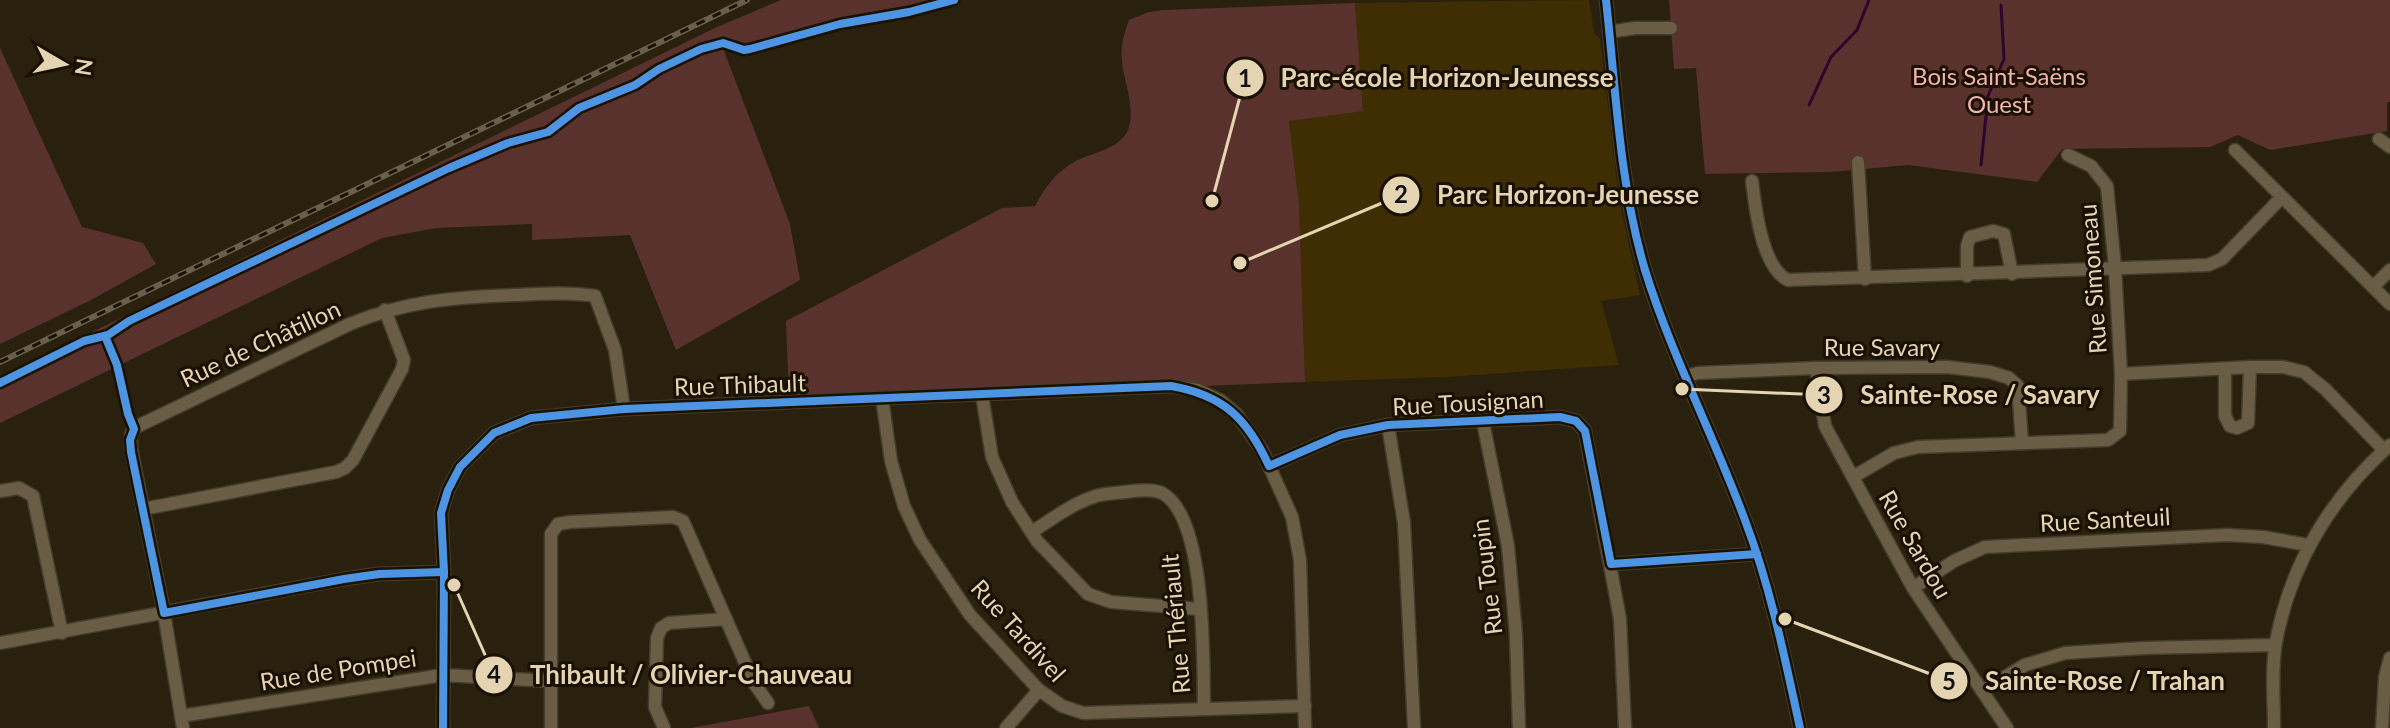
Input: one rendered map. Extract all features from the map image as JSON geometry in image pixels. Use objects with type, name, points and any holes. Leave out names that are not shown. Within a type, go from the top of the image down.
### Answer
[{"type":"street","points":[[1606,0],[1621,146],[1636,230],[1650,282],[1757,554],[1772,603],[1800,728]]},
{"type":"street","points":[[1609,32],[1671,28]]},
{"type":"street","points":[[2379,139],[2390,147]]},
{"type":"street","points":[[2235,150],[2390,304]]},
{"type":"street","name":"Rue Simoneau","points":[[1853,477],[1894,453],[1918,447],[2108,440],[2120,431],[2121,374],[2107,186],[2091,166],[2068,155]]},
{"type":"street","points":[[1858,162],[1865,279]]},
{"type":"street","points":[[1752,181],[1756,214],[1773,269],[1788,280],[2208,265],[2222,259],[2282,197]]},
{"type":"street","points":[[1967,276],[1970,237],[1993,231],[2004,234],[2012,274]]},
{"type":"street","points":[[2373,287],[2390,270]]},
{"type":"street","name":"Rue de Châtillon","points":[[182,722],[130,443],[134,429],[350,324],[385,310],[452,297],[573,293],[595,296],[615,350],[624,409]]},
{"type":"street","points":[[143,509],[345,468],[353,460],[402,369],[404,360],[385,310]]},
{"type":"street","name":"Rue Savary","points":[[1686,376],[1816,368],[1947,367],[1990,372],[2009,378],[2018,386],[2022,443]]},
{"type":"street","points":[[2121,374],[2250,367],[2283,367],[2304,372],[2387,448],[2332,507],[2308,545],[2287,600],[2275,645],[2274,728]]},
{"type":"street","points":[[2225,370],[2225,416],[2230,426],[2237,428],[2248,423],[2250,367]]},
{"type":"street","name":"Rue Sardou","points":[[1816,368],[1825,426],[1913,588],[2007,728]]},
{"type":"street","name":"Rue Thibault","points":[[443,728],[444,572],[441,513],[460,467],[494,433],[531,418],[624,409],[1171,386],[1198,390],[1221,401],[1237,415],[1262,450],[1292,517],[1300,560],[1305,728]]},
{"type":"street","points":[[982,395],[992,457],[1012,502],[1037,541],[1088,594],[1111,602],[1200,609]]},
{"type":"street","name":"Rue Tardivel","points":[[882,398],[891,461],[904,506],[920,540],[970,615],[1039,690],[1062,706],[1083,713],[1305,706]]},
{"type":"street","name":"Rue Tousignan","points":[[1269,466],[1340,435],[1388,425],[1560,417],[1576,421],[1585,431],[1611,564],[1621,627],[1625,728]]},
{"type":"street","name":"Rue Toupin","points":[[1483,422],[1508,546],[1516,635],[1519,728]]},
{"type":"street","points":[[1388,425],[1404,523],[1414,728]]},
{"type":"street","points":[[0,491],[19,488],[33,496],[62,633]]},
{"type":"street","name":"Rue Thériault","points":[[1032,532],[1097,496],[1159,491],[1173,501],[1189,531],[1197,566],[1204,709]]},
{"type":"street","points":[[551,728],[551,534],[558,524],[673,517],[683,521],[754,683],[768,703]]},
{"type":"street","name":"Rue Santeuil","points":[[1913,588],[1954,561],[1985,547],[2227,535],[2263,537],[2308,545]]},
{"type":"street","points":[[1611,564],[1757,554]]},
{"type":"street","points":[[0,643],[344,579],[379,574],[444,572]]},
{"type":"street","points":[[664,728],[655,707],[657,638],[661,628],[669,623],[726,619]]},
{"type":"street","points":[[1982,691],[2025,665],[2065,653],[2275,645]]},
{"type":"street","points":[[2382,728],[2385,677],[2390,658]]},
{"type":"street","name":"Rue de Pompei","points":[[182,722],[443,675],[550,681]]},
{"type":"street","points":[[1006,728],[1039,690]]},
{"type":"shaded area","points":[[1589,0],[1594,33],[1600,39],[1619,200],[1640,295],[1601,301],[1619,365],[1445,377],[1305,382],[1299,204],[1289,121],[1363,110],[1355,3]]},
{"type":"green space","points":[[781,0],[938,0],[851,16],[724,51],[790,224],[800,280],[676,350],[630,235],[532,240],[532,224],[436,228],[382,238],[0,423],[0,377],[715,28]]},
{"type":"green space","name":"Bois Saint-Saëns Ouest","points":[[1669,0],[2390,0],[2387,131],[2270,150],[2238,135],[2210,147],[2062,149],[2037,182],[1908,165],[1830,172],[1705,174],[1696,68],[1674,69]]},
{"type":"green space","points":[[1355,3],[1363,111],[1289,121],[1299,204],[1305,382],[789,402],[786,321],[1002,208],[1035,206],[1047,186],[1063,170],[1124,137],[1131,114],[1122,62],[1124,35],[1129,20],[1164,10]]},
{"type":"green space","points":[[0,48],[82,227],[143,243],[156,264],[0,344]]},
{"type":"green space","points":[[809,706],[819,728],[691,728]]},
{"type":"waterway","points":[[1809,105],[1831,57],[1857,30],[1869,0]]},
{"type":"waterway","points":[[1981,165],[1988,96],[2004,59],[2001,5]]},
{"type":"railway","points":[[0,362],[747,0]]},
{"type":"cycle path","points":[[0,383],[84,341],[108,335],[129,321],[449,168],[508,143],[548,132],[579,108],[635,85],[659,69],[701,49],[723,43],[750,49],[840,24],[909,12],[954,0]]},
{"type":"cycle path","points":[[1606,0],[1624,170],[1636,237],[1668,334],[1755,548],[1777,624],[1800,728]]},
{"type":"cycle path","points":[[105,336],[117,365],[134,429],[130,440],[131,452],[164,613],[344,579],[379,574],[444,572]]},
{"type":"cycle path","points":[[443,728],[444,572],[441,513],[460,467],[494,433],[531,418],[624,409],[1171,386],[1205,396],[1231,411],[1252,435],[1269,466],[1340,435],[1388,425],[1560,417],[1576,421],[1585,431],[1611,564],[1757,554]]},
{"type":"place","name":"Parc-école Horizon-Jeunesse","points":[[1212,201]]},
{"type":"place","name":"Parc Horizon-Jeunesse","points":[[1240,263]]},
{"type":"place","name":"Sainte-Rose / Savary","points":[[1682,389]]},
{"type":"place","name":"Thibault / Olivier-Chauveau","points":[[454,585]]},
{"type":"place","name":"Sainte-Rose / Trahan","points":[[1785,619]]}]
